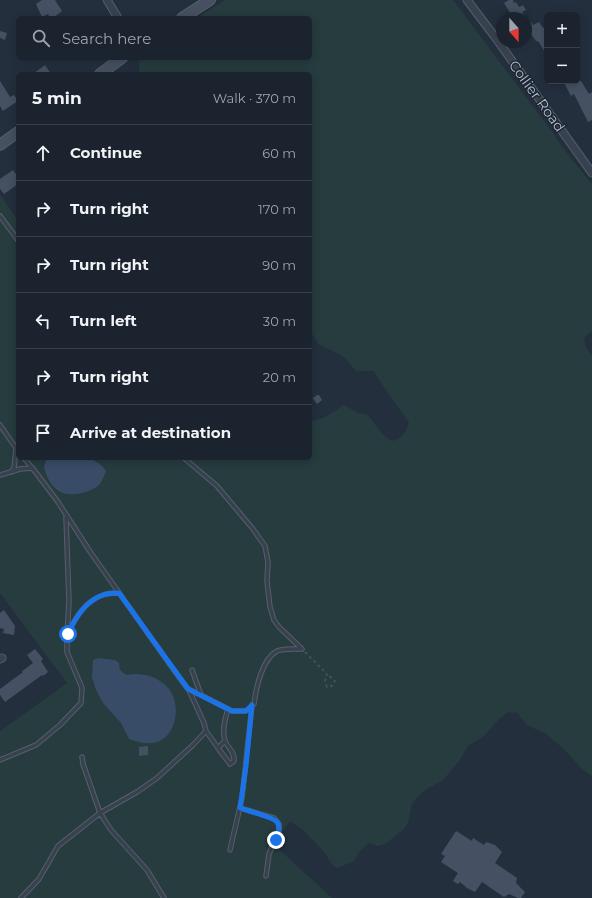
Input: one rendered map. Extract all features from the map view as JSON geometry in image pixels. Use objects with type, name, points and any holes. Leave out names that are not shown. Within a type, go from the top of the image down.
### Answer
[{"type":"street","points":[[107,0],[117,16]]},
{"type":"street","points":[[185,16],[210,0]]},
{"type":"street","name":"Collier Road","points":[[467,0],[592,173]]},
{"type":"street","points":[[103,72],[119,60]]},
{"type":"street","points":[[0,145],[16,133]]},
{"type":"lane","points":[[0,216],[16,237]]},
{"type":"lane","points":[[0,426],[16,449]]},
{"type":"lane","points":[[10,472],[14,468],[16,456]]},
{"type":"lane","points":[[26,460],[33,468],[119,593],[188,689],[204,723],[206,731],[230,764],[234,761],[235,756],[225,741],[224,726],[228,709]]},
{"type":"lane","points":[[186,460],[217,486],[253,528],[265,546],[268,562],[267,581],[274,620],[279,627],[302,649]]},
{"type":"lane","points":[[0,475],[20,469],[33,468]]},
{"type":"lane","points":[[0,760],[36,745],[60,725],[81,703],[82,688],[68,652],[69,602],[66,516]]},
{"type":"lane","points":[[68,634],[75,618],[87,604],[103,594],[119,593]]},
{"type":"lane","points":[[188,689],[201,694],[232,711],[246,711],[254,704],[256,692],[266,661],[278,651],[302,649]]},
{"type":"lane","points":[[192,670],[201,694]]},
{"type":"lane","points":[[230,850],[240,808],[252,705]]},
{"type":"lane","points":[[21,898],[39,879],[58,846],[100,814],[157,778],[194,745],[206,731]]},
{"type":"lane","points":[[218,748],[225,741]]},
{"type":"lane","points":[[82,757],[100,814],[111,830],[147,870],[164,898]]},
{"type":"lane","points":[[240,808],[274,818],[279,824],[279,832],[269,854],[266,876]]},
{"type":"path","points":[[302,649],[335,681],[332,686],[327,687],[325,681],[327,674]]},
{"type":"green space","points":[[225,0],[453,0],[566,152],[592,184],[592,331],[584,338],[586,347],[592,356],[592,776],[581,768],[566,751],[546,734],[527,725],[517,713],[508,712],[499,719],[484,736],[468,746],[459,761],[444,779],[417,797],[412,804],[408,823],[404,829],[385,844],[378,846],[370,843],[366,845],[354,861],[338,868],[334,866],[325,853],[301,828],[290,822],[272,843],[332,898],[0,898],[0,731],[67,683],[0,593],[0,195],[16,217],[16,460],[312,460],[312,421],[325,417],[344,405],[358,413],[367,414],[381,433],[392,441],[403,435],[409,423],[373,371],[355,370],[343,356],[318,344],[312,334],[312,72],[139,72],[139,62],[140,60],[312,60],[312,16],[200,16]]},
{"type":"water","points":[[46,460],[91,460],[101,465],[106,471],[96,488],[82,493],[67,494],[59,491],[53,486],[46,475],[44,467]]},
{"type":"water","points":[[98,658],[115,660],[119,663],[120,670],[126,675],[138,674],[149,676],[160,681],[169,689],[173,695],[176,711],[173,727],[164,739],[157,742],[147,743],[129,739],[121,723],[103,703],[96,690],[92,677],[93,660]]},
{"type":"building","points":[[42,0],[55,0],[62,11],[56,16],[49,16],[48,14],[42,16],[36,4]]},
{"type":"building","points":[[509,0],[513,0],[519,7],[523,5],[526,10],[522,12],[510,12],[504,3]]},
{"type":"building","points":[[539,22],[543,28],[544,27],[544,51],[539,42],[536,41],[532,35],[532,24],[533,25]]},
{"type":"building","points":[[0,31],[7,33],[5,40],[0,38]]},
{"type":"building","points":[[45,65],[50,72],[36,72]]},
{"type":"building","points":[[0,81],[10,97],[14,95],[16,102],[3,111],[0,106]]},
{"type":"building","points":[[581,81],[589,94],[592,92],[592,120],[588,122],[574,94],[571,96],[565,84],[580,84]]},
{"type":"building","points":[[13,170],[16,174],[16,185],[4,194],[0,189],[0,179]]},
{"type":"building","points":[[319,395],[322,400],[317,404],[313,398]]},
{"type":"building","points":[[4,610],[15,626],[14,635],[3,633],[4,629],[0,628],[0,613]]},
{"type":"building","points":[[35,649],[43,659],[41,661],[48,672],[5,702],[0,695],[0,689],[33,663],[27,655]]},
{"type":"building","points":[[148,746],[148,755],[139,756],[139,747]]},
{"type":"building","points":[[456,831],[472,841],[473,838],[484,845],[486,842],[495,845],[502,852],[495,863],[517,878],[516,883],[525,892],[521,898],[509,894],[504,897],[482,882],[475,892],[460,882],[458,884],[453,881],[458,873],[441,862],[445,856],[441,854]]},
{"type":"route","points":[[68,634],[75,618],[87,604],[103,594],[119,593],[188,689],[201,694],[232,711],[246,711],[252,705],[240,808],[274,818],[279,824],[279,832],[276,840]]}]
